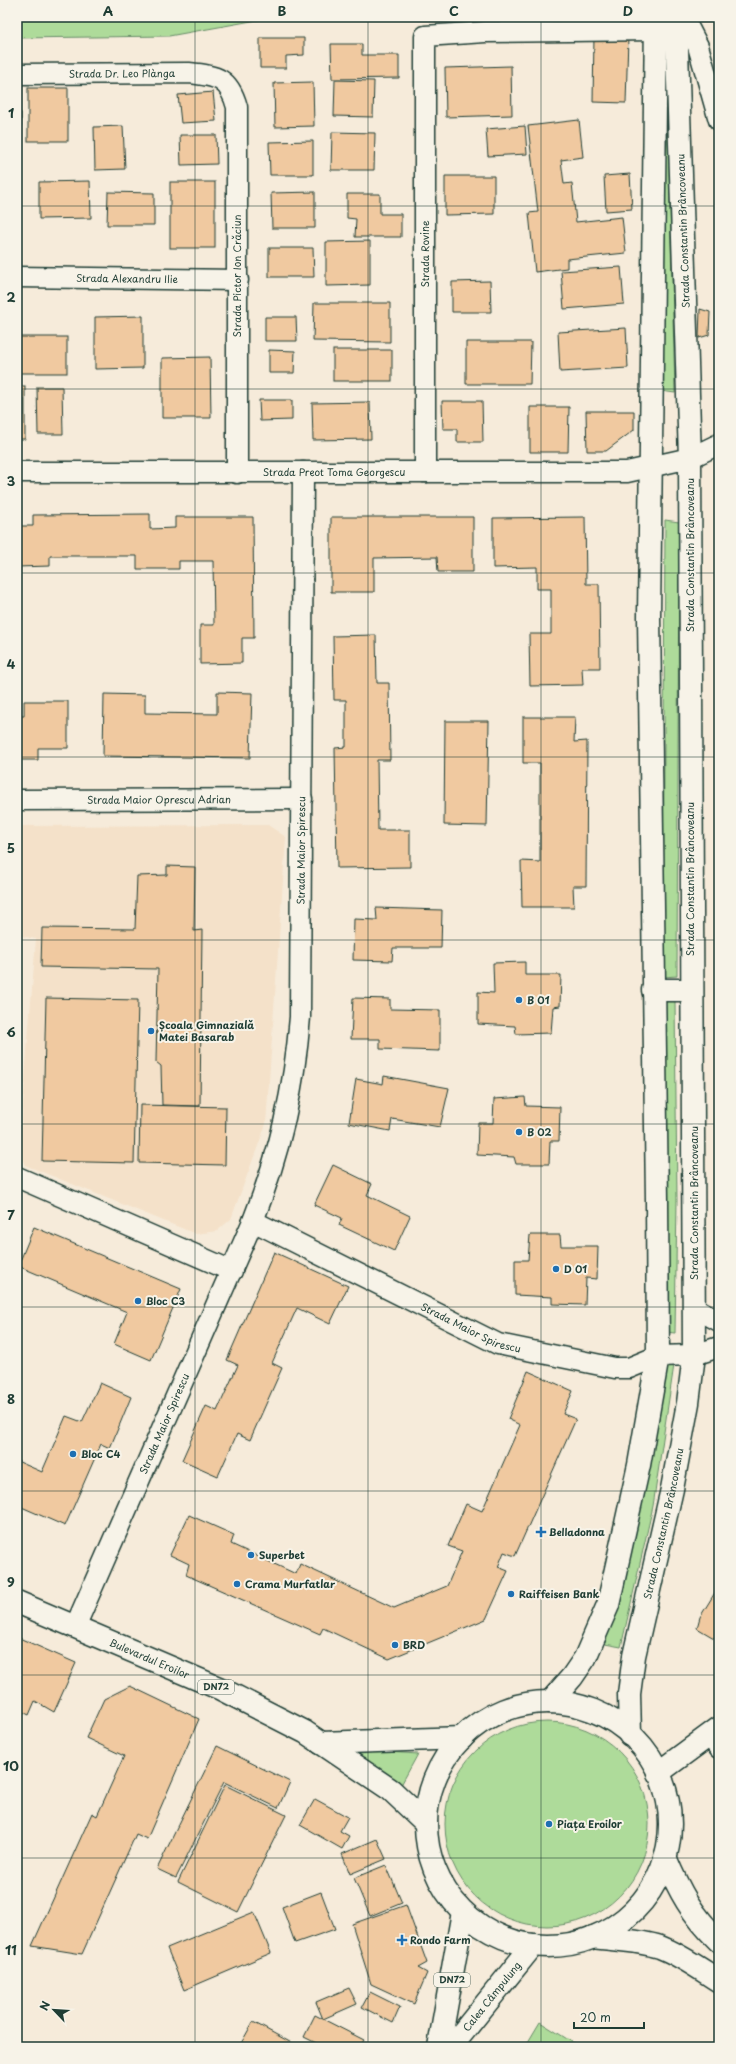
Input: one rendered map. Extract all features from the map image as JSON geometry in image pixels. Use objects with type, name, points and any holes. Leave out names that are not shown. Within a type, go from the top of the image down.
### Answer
[{"type":"main road","name":"Strada Constantin Brâncoveanu","points":[[630,1735],[629,1694],[634,1656],[672,1489],[688,1403],[694,1355],[691,990],[690,458],[676,17]]},
{"type":"main road","points":[[550,1702],[572,1677],[585,1658],[608,1605],[639,1465],[658,1356],[649,617],[656,23]]},
{"type":"main road","points":[[653,990],[691,990]]},
{"type":"main road","name":"Bulevardul Eroilor","points":[[17,1602],[221,1689],[305,1732],[391,1790],[426,1823]]},
{"type":"main road","points":[[550,1702],[569,1704],[592,1711],[610,1719],[630,1735],[645,1750],[664,1787],[668,1806],[670,1832],[665,1857],[654,1884],[636,1908],[614,1927],[593,1938],[563,1945],[532,1945],[512,1941],[493,1933],[464,1912],[448,1894],[435,1870],[429,1851],[426,1823],[428,1803],[435,1779],[444,1762],[462,1738],[478,1724],[505,1710],[529,1704],[550,1702]]},
{"type":"main road","points":[[658,1773],[716,1737]]},
{"type":"main road","points":[[321,1743],[462,1738]]},
{"type":"main road","points":[[665,1857],[676,1884],[687,1905],[704,1927],[719,1941]]},
{"type":"main road","name":"DN72","points":[[439,2047],[464,1912]]},
{"type":"main road","points":[[593,1938],[641,1942],[660,1948],[678,1956],[719,1981]]},
{"type":"main road","name":"Calea Câmpulung","points":[[451,2047],[532,1945]]},
{"type":"street","points":[[683,17],[698,46],[719,120]]},
{"type":"street","name":"Strada Rovine","points":[[425,472],[425,36],[656,23]]},
{"type":"street","name":"Strada Dr. Leo Plànga","points":[[17,74],[189,73],[209,75],[225,82]]},
{"type":"street","name":"Strada Pictor Ion Crăciun","points":[[225,82],[233,93],[237,108],[237,473]]},
{"type":"street","name":"Strada Alexandru Ilie","points":[[17,277],[238,280]]},
{"type":"street","name":"Strada Preot Toma Georgescu","points":[[17,472],[627,472],[690,458],[719,444]]},
{"type":"street","name":"Strada Maior Spirescu","points":[[75,1627],[253,1221],[269,1180],[288,1110],[297,1057],[300,1017],[303,472]]},
{"type":"street","name":"Strada Maior Oprescu Adrian","points":[[17,800],[302,799]]},
{"type":"street","points":[[17,1177],[232,1271]]},
{"type":"street","name":"Strada Maior Spirescu","points":[[253,1221],[498,1344],[615,1368],[629,1368],[658,1356]]},
{"type":"street","points":[[694,1308],[719,1321]]},
{"type":"street","points":[[658,1356],[694,1355],[719,1347]]},
{"type":"shaded area","name":"Școala Gimnazială Matei Basarab","points":[[268,825],[286,837],[266,1124],[231,1219],[217,1231],[196,1234],[25,1165],[19,1153],[36,939],[17,935],[17,826]]},
{"type":"green space","points":[[17,17],[274,17],[169,36],[17,38]]},
{"type":"green space","points":[[665,17],[675,393],[661,391]]},
{"type":"green space","points":[[665,520],[679,522],[677,976],[663,977]]},
{"type":"green space","points":[[661,1001],[675,1001],[677,1200],[675,1333],[665,1332]]},
{"type":"green space","points":[[663,1365],[674,1365],[653,1506],[621,1647],[605,1644],[637,1505]]},
{"type":"green space","points":[[547,1722],[567,1724],[595,1734],[612,1745],[626,1759],[641,1785],[647,1804],[649,1824],[647,1844],[637,1872],[626,1889],[612,1903],[586,1918],[567,1924],[547,1926],[527,1924],[499,1914],[482,1903],[468,1889],[453,1863],[447,1844],[445,1824],[447,1804],[457,1776],[468,1759],[482,1745],[508,1730],[527,1724]]},
{"type":"green space","points":[[343,1749],[418,1754],[401,1785]]},
{"type":"green space","points":[[540,2022],[580,2047],[525,2047]]},
{"type":"building","points":[[594,36],[628,37],[626,103],[593,102]]},
{"type":"building","points":[[260,38],[304,38],[304,55],[286,56],[286,68],[260,68]]},
{"type":"building","points":[[331,44],[362,44],[362,55],[399,55],[399,78],[332,79]]},
{"type":"building","points":[[511,66],[512,115],[446,117],[445,68]]},
{"type":"building","points":[[335,80],[374,81],[373,117],[334,116]]},
{"type":"building","points":[[313,82],[314,126],[275,127],[274,83]]},
{"type":"building","points":[[28,88],[68,88],[68,141],[28,141]]},
{"type":"building","points":[[213,92],[216,121],[181,123],[178,95]]},
{"type":"building","points":[[17,113],[21,113],[21,150],[17,150]]},
{"type":"building","points":[[579,120],[583,157],[561,160],[564,184],[572,183],[576,222],[622,217],[626,253],[567,259],[567,268],[535,272],[529,213],[538,212],[528,126]]},
{"type":"building","points":[[123,126],[125,169],[95,170],[94,127]]},
{"type":"building","points":[[525,126],[527,154],[488,156],[486,129]]},
{"type":"building","points":[[332,132],[375,133],[374,170],[331,170]]},
{"type":"building","points":[[180,135],[216,135],[217,164],[181,165]]},
{"type":"building","points":[[313,141],[313,175],[270,175],[269,142]]},
{"type":"building","points":[[630,174],[632,209],[606,211],[604,176]]},
{"type":"building","points":[[445,176],[494,176],[494,214],[445,215]]},
{"type":"building","points":[[90,181],[91,218],[39,219],[39,182]]},
{"type":"building","points":[[170,182],[215,182],[215,248],[170,248]]},
{"type":"building","points":[[108,192],[154,193],[154,225],[107,225]]},
{"type":"building","points":[[315,192],[315,228],[272,228],[271,193]]},
{"type":"building","points":[[347,194],[380,194],[380,214],[401,214],[401,237],[355,237],[356,219],[347,218]]},
{"type":"building","points":[[370,241],[370,285],[326,286],[326,242]]},
{"type":"building","points":[[269,248],[313,248],[314,277],[269,277]]},
{"type":"building","points":[[621,267],[624,304],[564,309],[561,271]]},
{"type":"building","points":[[490,281],[491,312],[452,312],[452,282]]},
{"type":"building","points":[[314,303],[390,303],[390,342],[313,341]]},
{"type":"building","points":[[700,309],[710,312],[709,335],[699,338]]},
{"type":"building","points":[[143,316],[143,368],[95,369],[95,317]]},
{"type":"building","points":[[265,317],[296,317],[297,341],[265,341]]},
{"type":"building","points":[[626,328],[628,368],[560,372],[558,332]]},
{"type":"building","points":[[17,337],[67,337],[67,373],[17,373]]},
{"type":"building","points":[[466,342],[531,342],[530,384],[466,384]]},
{"type":"building","points":[[269,350],[295,351],[294,373],[269,373]]},
{"type":"building","points":[[333,350],[392,350],[392,381],[333,381]]},
{"type":"building","points":[[210,357],[211,418],[162,418],[162,358]]},
{"type":"building","points":[[17,386],[25,386],[25,439],[17,439]]},
{"type":"building","points":[[37,387],[62,387],[63,434],[38,434]]},
{"type":"building","points":[[259,400],[292,400],[292,420],[260,421]]},
{"type":"building","points":[[442,401],[482,401],[483,442],[457,442],[457,429],[443,429]]},
{"type":"building","points":[[370,402],[371,439],[313,440],[312,403]]},
{"type":"building","points":[[530,407],[569,407],[568,452],[530,452]]},
{"type":"building","points":[[586,411],[634,411],[634,430],[606,451],[587,451]]},
{"type":"building","points":[[150,514],[150,529],[175,528],[175,517],[253,517],[254,638],[242,638],[242,663],[200,664],[200,625],[214,625],[213,561],[179,561],[179,569],[137,569],[137,556],[50,556],[50,566],[17,567],[17,526],[33,526],[33,515]]},
{"type":"building","points":[[331,517],[473,517],[473,572],[438,572],[437,557],[374,558],[374,592],[331,592]]},
{"type":"building","points":[[585,517],[586,584],[599,584],[600,668],[582,668],[583,685],[530,686],[529,634],[551,634],[551,589],[537,589],[537,567],[493,568],[493,518]]},
{"type":"building","points":[[376,635],[377,683],[389,683],[390,760],[377,760],[378,830],[410,830],[410,867],[337,868],[335,748],[346,747],[346,700],[334,700],[333,636]]},
{"type":"building","points":[[217,692],[252,693],[250,758],[103,756],[104,694],[145,695],[145,713],[217,714]]},
{"type":"building","points":[[24,701],[68,701],[68,748],[38,748],[38,760],[17,760],[17,716],[24,716]]},
{"type":"building","points":[[523,717],[575,717],[574,742],[587,741],[586,886],[573,886],[574,907],[522,907],[521,861],[540,862],[540,763],[523,763]]},
{"type":"building","points":[[445,721],[489,721],[487,826],[444,825]]},
{"type":"building","points":[[167,866],[195,867],[194,931],[202,930],[200,1106],[162,1105],[161,1066],[156,1062],[158,969],[41,967],[42,928],[135,929],[137,876],[167,875]]},
{"type":"building","points":[[376,908],[442,910],[441,948],[393,948],[392,961],[353,960],[354,919],[377,920]]},
{"type":"building","name":"B 01","points":[[525,962],[525,975],[561,975],[560,1006],[553,1007],[551,1033],[516,1034],[515,1026],[478,1024],[478,992],[494,993],[493,963]]},
{"type":"building","points":[[46,998],[138,1000],[134,1163],[42,1161]]},
{"type":"building","points":[[353,998],[390,999],[390,1009],[440,1010],[440,1051],[380,1049],[380,1039],[351,1039]]},
{"type":"building","points":[[384,1076],[449,1088],[440,1127],[392,1119],[390,1131],[349,1123],[356,1079],[383,1084]]},
{"type":"building","name":"B 02","points":[[525,1097],[526,1106],[560,1107],[559,1141],[550,1141],[549,1164],[516,1164],[514,1157],[477,1155],[478,1123],[493,1123],[494,1099]]},
{"type":"building","points":[[140,1105],[226,1107],[225,1165],[139,1163]]},
{"type":"building","points":[[333,1165],[372,1184],[367,1195],[410,1216],[394,1251],[339,1225],[342,1218],[314,1205]]},
{"type":"building","name":"Bloc C3","points":[[34,1227],[181,1289],[151,1360],[114,1344],[127,1312],[18,1266]]},
{"type":"building","name":"D 01","points":[[530,1235],[560,1235],[561,1246],[598,1246],[597,1279],[586,1278],[585,1305],[552,1304],[552,1297],[515,1295],[515,1260],[528,1260]]},
{"type":"building","points":[[274,1252],[348,1286],[330,1324],[297,1308],[272,1363],[282,1368],[250,1440],[237,1434],[218,1476],[182,1460],[206,1406],[217,1411],[238,1365],[227,1360]]},
{"type":"building","points":[[528,1371],[573,1391],[563,1414],[576,1419],[515,1556],[504,1552],[498,1567],[508,1571],[486,1619],[389,1659],[323,1628],[320,1634],[186,1575],[189,1564],[170,1555],[189,1515],[234,1535],[231,1544],[296,1574],[300,1564],[394,1608],[447,1586],[462,1551],[448,1546],[466,1504],[482,1511],[520,1425],[508,1419]]},
{"type":"building","name":"Bloc C4","points":[[100,1383],[131,1397],[110,1448],[101,1444],[65,1526],[17,1505],[17,1461],[42,1472],[66,1416],[82,1422]]},
{"type":"building","points":[[719,1586],[719,1641],[697,1628],[700,1617]]},
{"type":"building","points":[[17,1637],[76,1663],[54,1712],[35,1701],[29,1715],[17,1709]]},
{"type":"building","points":[[130,1686],[199,1719],[147,1839],[136,1834],[82,1954],[32,1946],[92,1813],[97,1816],[124,1756],[86,1738],[104,1699]]},
{"type":"building","points":[[217,1746],[290,1782],[278,1808],[224,1782],[176,1878],[157,1869]]},
{"type":"building","points":[[225,1785],[286,1815],[238,1912],[178,1882]]},
{"type":"building","points":[[315,1799],[348,1817],[340,1831],[349,1836],[342,1849],[300,1825]]},
{"type":"building","points":[[377,1839],[386,1859],[350,1874],[342,1854]]},
{"type":"building","points":[[386,1865],[402,1903],[370,1916],[354,1878]]},
{"type":"building","points":[[321,1892],[335,1929],[295,1943],[282,1907]]},
{"type":"building","points":[[406,1905],[427,1963],[418,1968],[427,1973],[414,2004],[371,1984],[352,1924]]},
{"type":"building","points":[[254,1912],[271,1953],[184,1990],[167,1948]]},
{"type":"building","points":[[349,1988],[357,2004],[323,2019],[316,2002]]},
{"type":"building","points":[[370,1992],[400,2007],[393,2023],[362,2007]]},
{"type":"building","points":[[315,2015],[364,2040],[360,2047],[324,2047],[304,2037]]},
{"type":"building","points":[[253,2022],[299,2047],[239,2047]]},
{"type":"place","name":"B 01","points":[[519,1000]]},
{"type":"place","name":"Școala Gimnazială Matei Basarab","points":[[151,1031]]},
{"type":"place","name":"B 02","points":[[519,1132]]},
{"type":"place","name":"D 01","points":[[556,1269]]},
{"type":"place","name":"Bloc C3","points":[[138,1301]]},
{"type":"place","name":"Bloc C4","points":[[73,1454]]},
{"type":"place","name":"Belladonna","points":[[541,1532]]},
{"type":"place","name":"Superbet","points":[[251,1555]]},
{"type":"place","name":"Crama Murfatlar","points":[[237,1584]]},
{"type":"place","name":"Raiffeisen Bank","points":[[511,1594]]},
{"type":"place","name":"BRD","points":[[395,1645]]},
{"type":"place","name":"Piața Eroilor","points":[[549,1824]]},
{"type":"place","name":"Rondo Farm","points":[[402,1940]]}]
